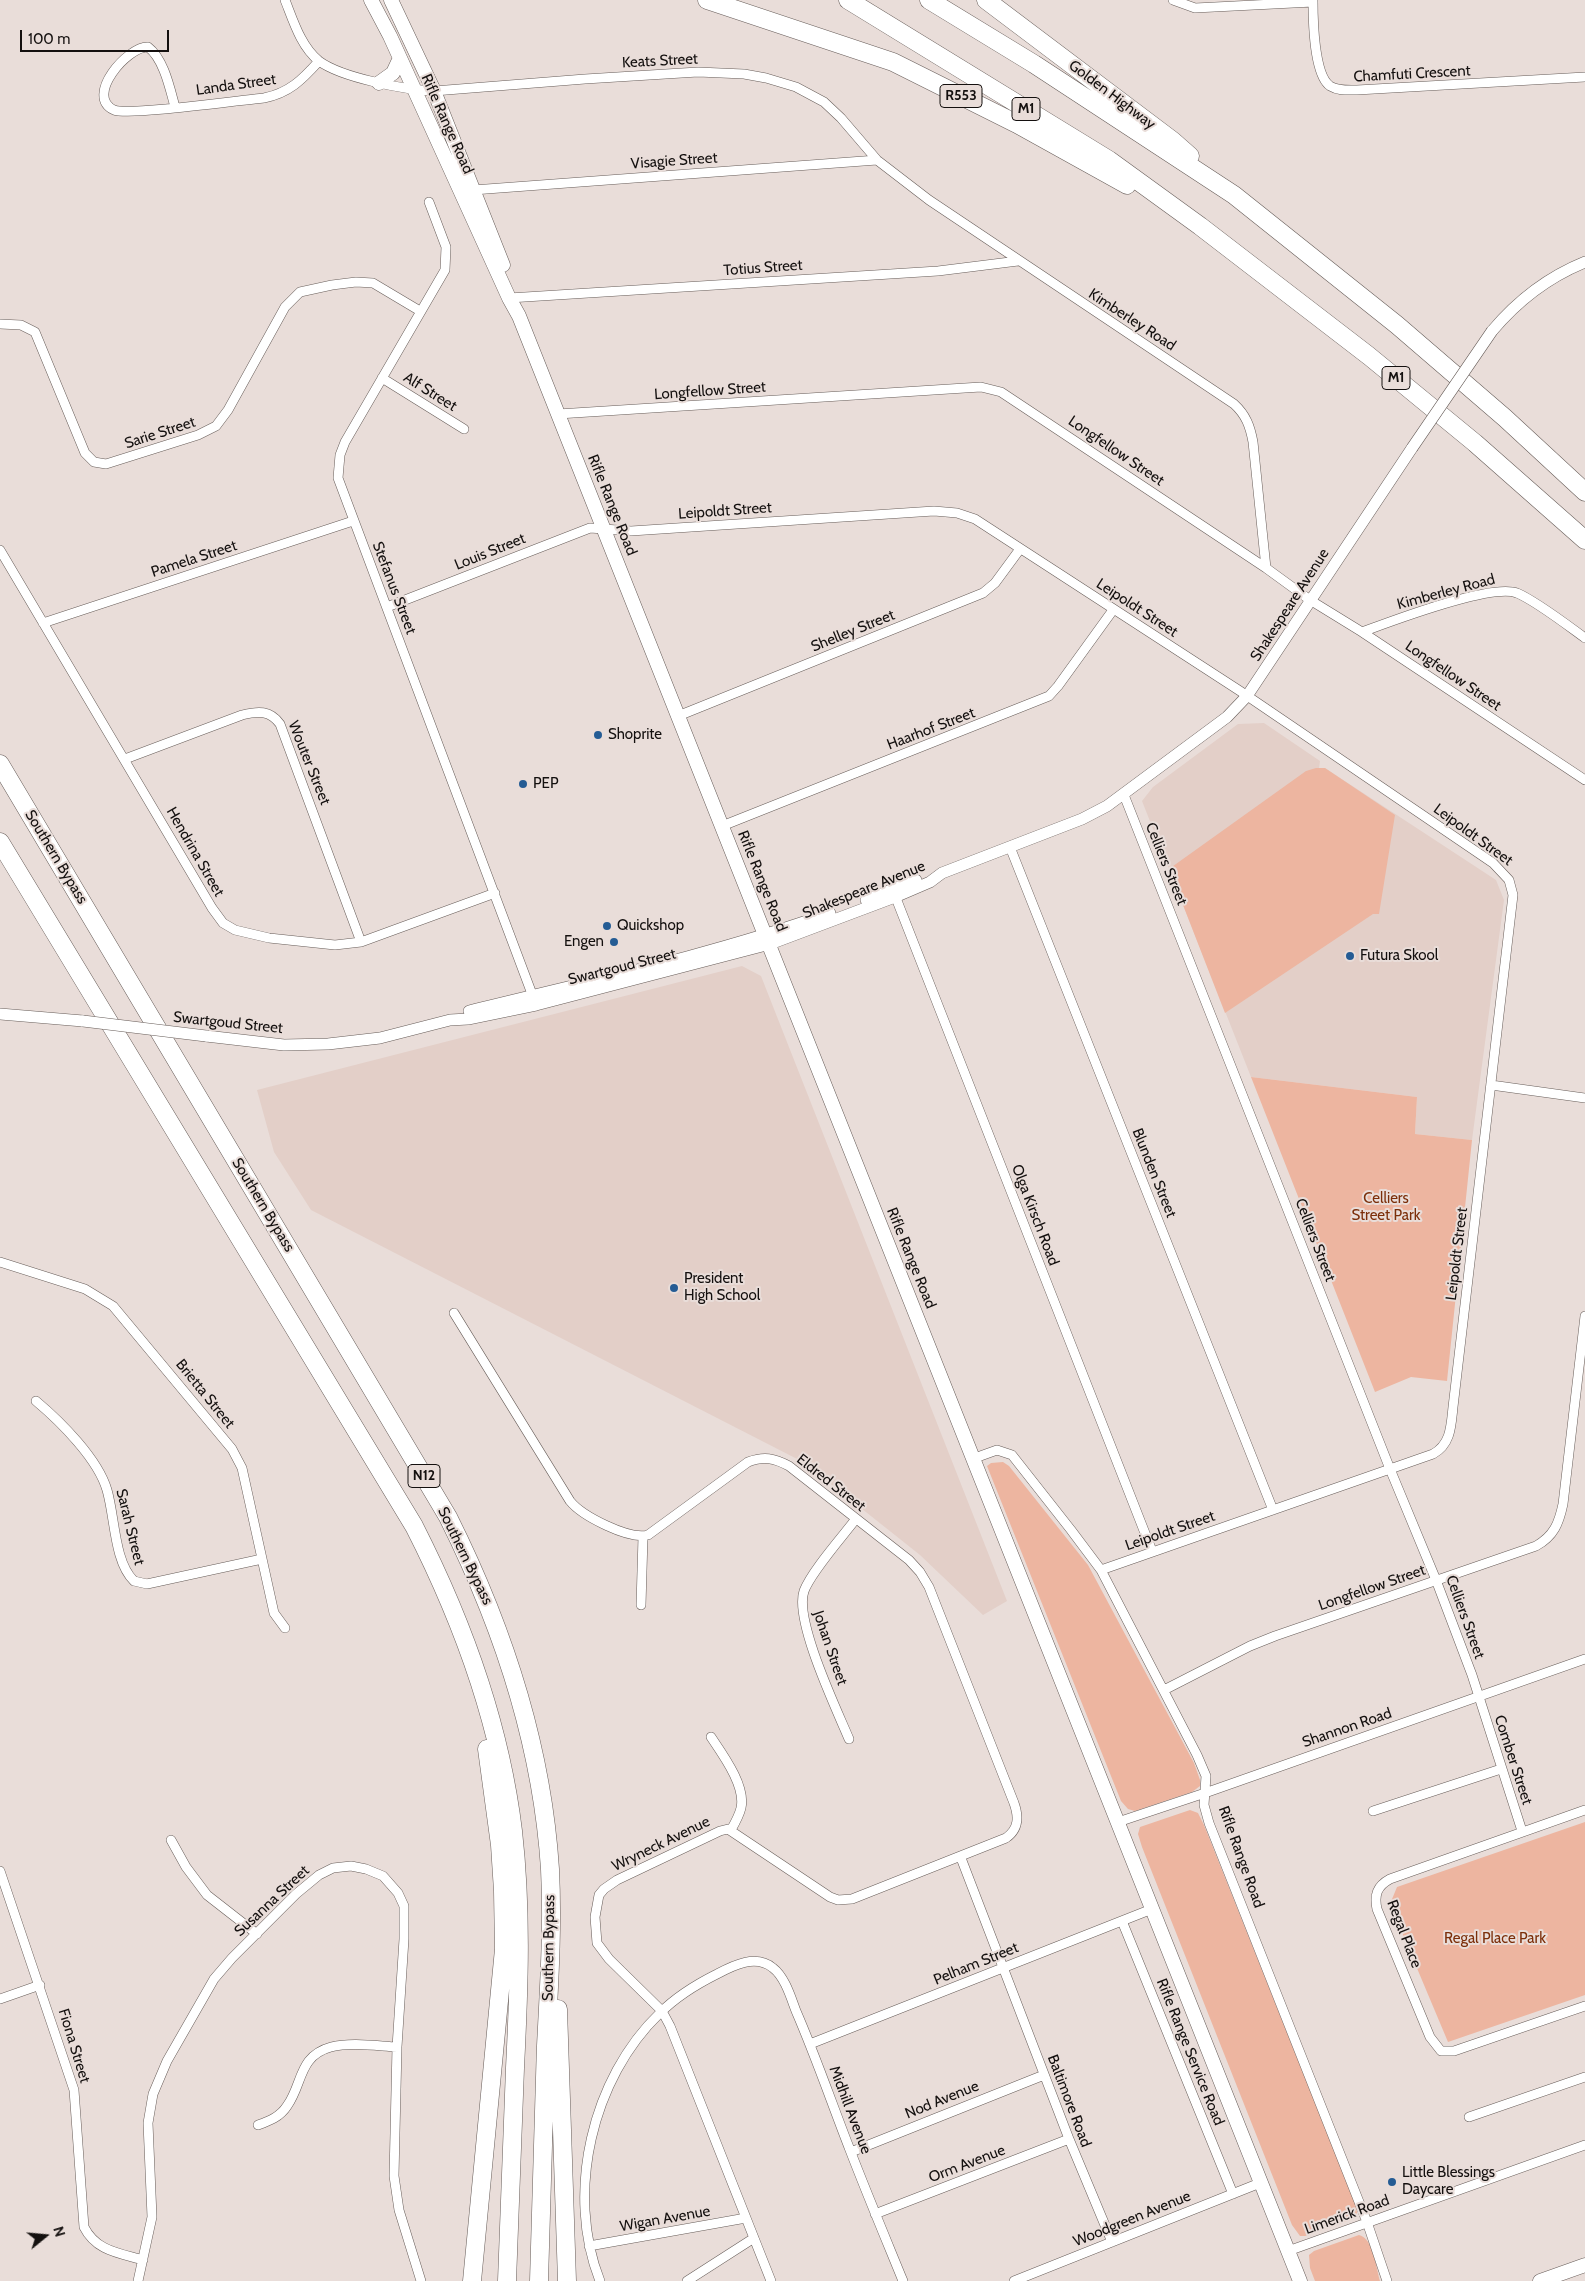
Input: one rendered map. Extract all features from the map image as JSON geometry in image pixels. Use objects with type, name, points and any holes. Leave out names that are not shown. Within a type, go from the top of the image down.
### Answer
[{"type":"highway","name":"R553","points":[[707,0],[892,62],[1017,124],[1200,226]]},
{"type":"highway","name":"M1","points":[[848,0],[1109,160],[1200,226],[1377,362],[1476,443],[1585,540]]},
{"type":"highway","points":[[929,0],[1034,64],[1234,195],[1397,325],[1505,418],[1585,492]]},
{"type":"highway","name":"Golden Highway","points":[[986,0],[1173,141],[1234,195]]},
{"type":"highway","name":"Southern Bypass","points":[[0,764],[415,1460],[462,1546],[492,1612],[510,1663],[524,1713],[545,1824],[550,1869],[551,1941],[539,2281]]},
{"type":"highway","name":"Southern Bypass","points":[[0,842],[410,1519],[440,1578],[475,1664],[496,1737],[507,1791],[518,1886],[519,1955],[507,2281]]},
{"type":"highway","points":[[472,2281],[504,1949],[500,1845],[475,1664]]},
{"type":"highway","points":[[551,1941],[559,2026],[568,2281]]},
{"type":"main road","name":"Rifle Range Road","points":[[371,0],[512,298]]},
{"type":"main road","name":"Rifle Range Road","points":[[391,0],[434,91],[519,316],[1300,2281]]},
{"type":"main road","points":[[379,82],[393,73],[400,58]]},
{"type":"main road","points":[[1540,2281],[1585,2265]]},
{"type":"street","points":[[285,0],[301,38],[319,61]]},
{"type":"street","points":[[1173,0],[1195,8],[1313,1]]},
{"type":"street","name":"Chamfuti Crescent","points":[[1313,1],[1319,68],[1325,82],[1336,89],[1357,90],[1475,85],[1585,77]]},
{"type":"street","name":"Landa Street","points":[[174,107],[160,63],[155,54],[148,48],[138,49],[132,53],[105,85],[104,99],[116,111],[174,107],[276,96],[297,84],[319,61]]},
{"type":"street","name":"Keats Street","points":[[319,61],[340,70],[379,82],[414,90],[434,91],[673,73],[744,74],[781,82],[810,94],[841,118],[877,160]]},
{"type":"street","name":"Visagie Street","points":[[473,190],[877,160]]},
{"type":"street","name":"Kimberley Road","points":[[877,160],[929,200],[1234,404],[1243,412],[1251,430],[1253,442],[1266,568]]},
{"type":"street","name":"Stefanus Street","points":[[429,202],[446,247],[447,262],[445,270],[345,442],[340,455],[338,478],[534,1000]]},
{"type":"street","name":"Totius Street","points":[[512,298],[938,271],[1018,261]]},
{"type":"street","name":"Shakespeare Avenue","points":[[768,940],[894,893],[930,882],[942,873],[1098,811],[1124,795],[1227,717],[1247,696],[1492,330],[1511,309],[1531,292],[1560,273],[1585,262]]},
{"type":"street","name":"Sarie Street","points":[[0,324],[21,325],[36,332],[85,453],[94,462],[106,464],[198,436],[216,426],[228,410],[285,307],[300,292],[332,284],[373,283],[420,311]]},
{"type":"street","name":"Alf Street","points":[[382,378],[464,429]]},
{"type":"street","name":"Longfellow Street","points":[[558,414],[965,388],[991,389],[1001,392],[1266,568],[1310,600],[1362,632],[1585,780]]},
{"type":"street","name":"Leipoldt Street","points":[[604,528],[631,531],[942,511],[976,519],[1247,696],[1486,858],[1506,875],[1513,895],[1450,1430],[1445,1445],[1440,1450],[1390,1469],[1101,1570]]},
{"type":"street","name":"Pamela Street","points":[[43,623],[353,521]]},
{"type":"street","name":"Louis Street","points":[[387,608],[590,528],[604,528]]},
{"type":"street","name":"Shelley Street","points":[[678,716],[983,593],[995,583],[1020,549]]},
{"type":"street","name":"Hendrina Street","points":[[0,550],[212,908],[230,928],[269,938],[318,944],[335,945],[361,942],[495,893]]},
{"type":"street","name":"Kimberley Road","points":[[1362,632],[1409,615],[1502,590],[1519,594],[1585,638]]},
{"type":"street","name":"Haarhof Street","points":[[722,826],[1049,696],[1113,610]]},
{"type":"street","name":"Wouter Street","points":[[125,759],[242,715],[260,712],[273,716],[280,724],[361,942]]},
{"type":"street","name":"Celliers Street","points":[[1124,795],[1390,1469],[1436,1580],[1479,1696]]},
{"type":"street","name":"Blunden Street","points":[[1010,847],[1273,1510]]},
{"type":"street","name":"Olga Kirsch Road","points":[[894,893],[1152,1551]]},
{"type":"street","name":"Swartgoud Street","points":[[0,1014],[83,1021],[284,1045],[328,1044],[380,1038],[450,1020],[468,1019],[688,958],[768,940]]},
{"type":"street","points":[[1490,1085],[1585,1098]]},
{"type":"street","name":"Brietta Street","points":[[0,1262],[85,1289],[102,1298],[120,1312],[238,1458],[274,1613],[285,1628]]},
{"type":"street","points":[[454,1313],[575,1507],[588,1517],[643,1537],[641,1605]]},
{"type":"street","name":"Longfellow Street","points":[[1164,1690],[1250,1646],[1275,1636],[1546,1541],[1556,1528],[1560,1518],[1585,1316]]},
{"type":"street","name":"Sarah Street","points":[[36,1401],[66,1431],[102,1478],[110,1502],[122,1562],[129,1577],[134,1581],[147,1584],[262,1559]]},
{"type":"street","name":"Rifle Range Road","points":[[972,1459],[996,1450],[1007,1453],[1016,1459],[1101,1570],[1164,1690],[1204,1771],[1204,1805],[1209,1823],[1367,2222],[1387,2281]]},
{"type":"street","name":"Eldred Street","points":[[643,1537],[664,1525],[748,1462],[764,1457],[772,1458],[789,1466],[855,1520],[909,1560],[920,1572],[929,1587],[1014,1802],[1018,1820],[1016,1828]]},
{"type":"street","name":"Johan Street","points":[[849,1738],[806,1629],[802,1603],[807,1584],[855,1520]]},
{"type":"street","name":"Shannon Road","points":[[1118,1822],[1205,1794],[1585,1660]]},
{"type":"street","name":"Comber Street","points":[[1479,1696],[1522,1831]]},
{"type":"street","points":[[711,1737],[733,1773],[742,1800],[741,1809],[731,1830]]},
{"type":"street","points":[[1373,1811],[1501,1769]]},
{"type":"street","name":"Regal Place","points":[[1584,2008],[1454,2051],[1441,2051],[1430,2037],[1377,1908],[1376,1893],[1383,1883],[1522,1831],[1585,1810]]},
{"type":"street","name":"Wryneck Avenue","points":[[771,2281],[670,2026],[662,2011],[600,1948],[596,1937],[595,1918],[599,1895],[617,1880],[720,1830],[731,1830],[830,1897],[838,1900],[861,1897],[961,1858],[1006,1838],[1016,1828]]},
{"type":"street","points":[[171,1840],[186,1867],[207,1895],[257,1934]]},
{"type":"street","name":"Baltimore Road","points":[[961,1858],[1069,2139],[1112,2242]]},
{"type":"street","name":"Susanna Street","points":[[138,2281],[150,2231],[152,2205],[147,2146],[148,2123],[158,2077],[214,1979],[232,1958],[296,1894],[326,1871],[351,1866],[366,1869],[383,1876],[398,1893],[405,1915],[398,2047],[394,2188],[421,2281]]},
{"type":"street","name":"Fiona Street","points":[[0,1870],[74,2090],[84,2227],[94,2242],[101,2247],[143,2260]]},
{"type":"street","name":"Pelham Street","points":[[810,2044],[1152,1909]]},
{"type":"street","name":"Rifle Range Service Road","points":[[1122,1921],[1233,2194]]},
{"type":"street","name":"Midhill Avenue","points":[[662,2011],[709,1978],[742,1963],[757,1960],[766,1963],[778,1972],[810,2044],[875,2214],[903,2281]]},
{"type":"street","points":[[0,1999],[40,1985]]},
{"type":"street","points":[[600,2281],[589,2246],[585,2198],[591,2142],[615,2074],[632,2047],[662,2011]]},
{"type":"street","points":[[258,2125],[272,2120],[287,2107],[301,2072],[317,2054],[336,2046],[398,2047]]},
{"type":"street","name":"Nod Avenue","points":[[851,2152],[1044,2075]]},
{"type":"street","points":[[1469,2117],[1585,2077]]},
{"type":"street","name":"Orm Avenue","points":[[875,2214],[1069,2139]]},
{"type":"street","name":"Limerick Road","points":[[1288,2250],[1585,2146]]},
{"type":"street","name":"Woodgreen Avenue","points":[[1014,2281],[1260,2183]]},
{"type":"street","name":"Wigan Avenue","points":[[589,2246],[746,2218]]},
{"type":"street","points":[[687,2281],[754,2238]]},
{"type":"shaded area","name":"Futura Skool","points":[[1264,723],[1320,761],[1319,768],[1325,768],[1496,880],[1504,900],[1472,1140],[1415,1134],[1417,1097],[1251,1077],[1142,801],[1153,787],[1238,724]]},
{"type":"shaded area","name":"President High School","points":[[742,966],[761,976],[1007,1601],[983,1615],[920,1555],[803,1462],[311,1210],[274,1152],[257,1090]]},
{"type":"green space","points":[[1325,768],[1395,815],[1379,914],[1373,914],[1225,1013],[1169,869],[1306,771]]},
{"type":"green space","name":"Celliers Street Park","points":[[1251,1077],[1417,1097],[1415,1134],[1472,1140],[1447,1381],[1411,1377],[1375,1392]]},
{"type":"green space","points":[[1003,1462],[1009,1466],[1088,1565],[1194,1763],[1200,1780],[1200,1786],[1192,1792],[1135,1811],[1128,1809],[1121,1801],[987,1466],[991,1463]]},
{"type":"green space","points":[[1190,1810],[1198,1813],[1204,1825],[1356,2205],[1357,2213],[1353,2219],[1305,2236],[1300,2236],[1292,2225],[1138,1834],[1140,1827]]},
{"type":"green space","name":"Regal Place Park","points":[[1585,1822],[1585,1995],[1448,2042],[1390,1904],[1397,1887]]},
{"type":"green space","points":[[1359,2235],[1368,2242],[1371,2248],[1380,2281],[1315,2281],[1310,2268],[1309,2255],[1314,2251]]},
{"type":"place","name":"Shoprite","points":[[598,735]]},
{"type":"place","name":"PEP","points":[[523,784]]},
{"type":"place","name":"Quickshop","points":[[607,926]]},
{"type":"place","name":"Engen","points":[[614,942]]},
{"type":"place","name":"Futura Skool","points":[[1350,956]]},
{"type":"place","name":"President High School","points":[[674,1288]]},
{"type":"place","name":"Little Blessings Daycare","points":[[1392,2182]]}]
